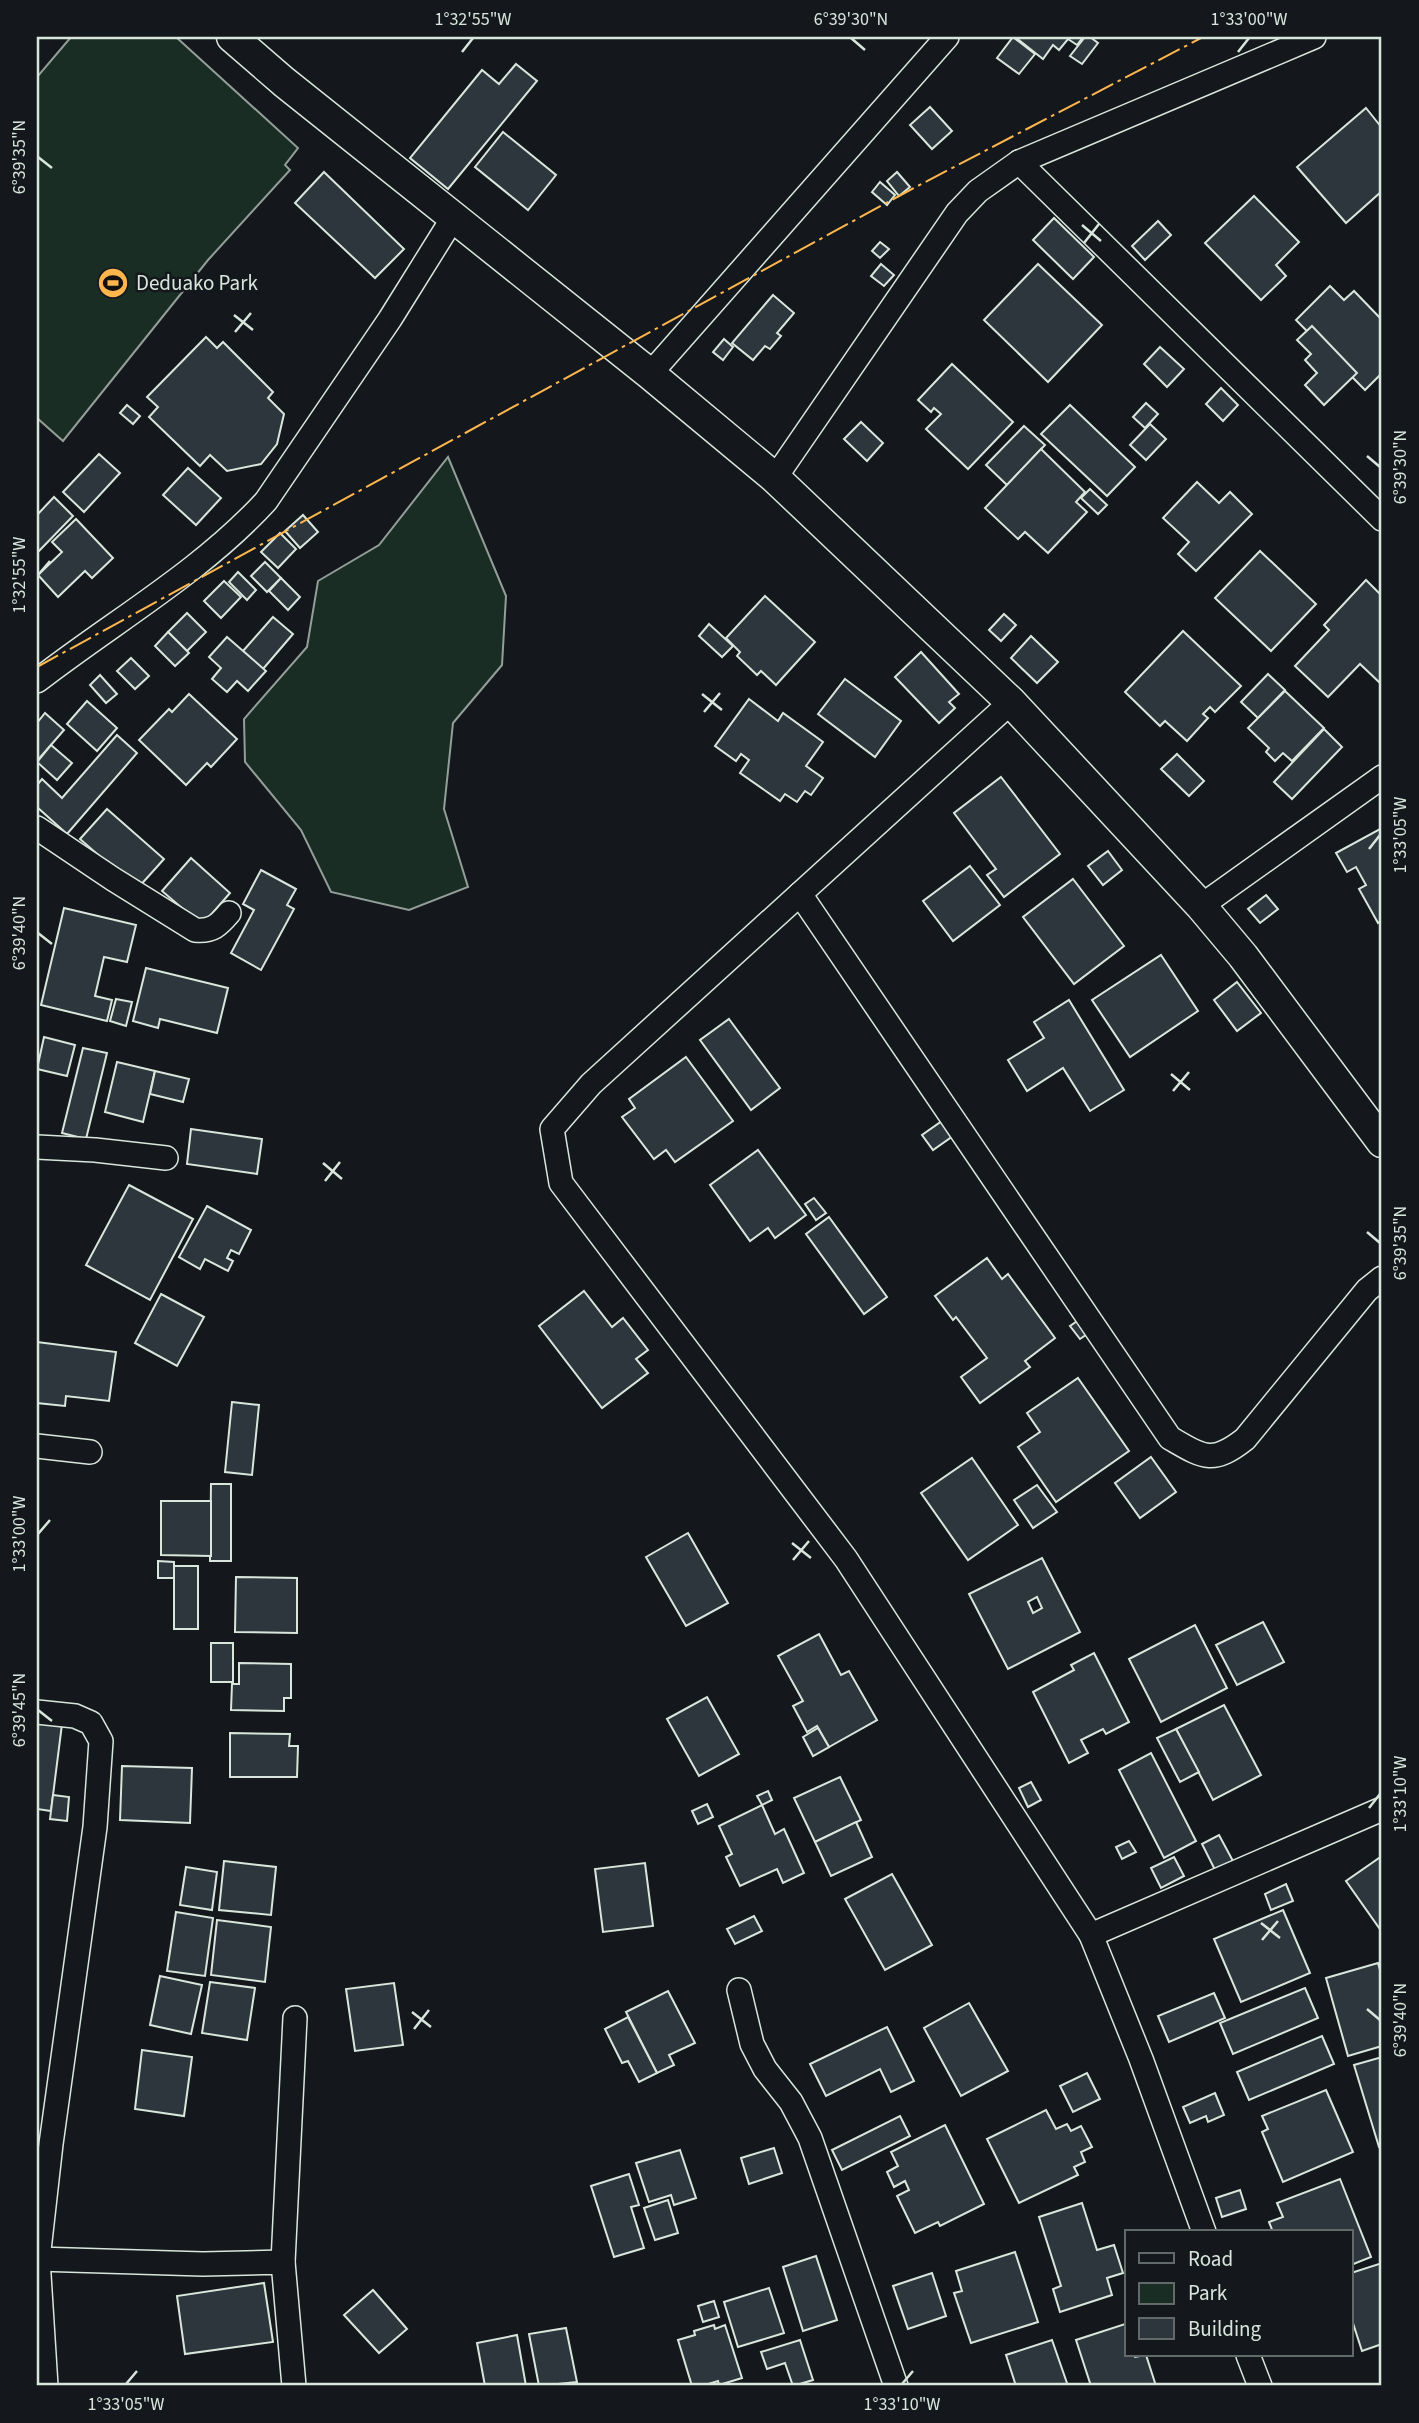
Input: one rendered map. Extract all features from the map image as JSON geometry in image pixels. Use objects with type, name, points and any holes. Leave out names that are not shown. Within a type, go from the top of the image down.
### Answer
[{"type":"street","points":[[232,37],[284,82],[650,374],[775,478],[1011,702],[1243,956],[1382,1142]]},
{"type":"street","points":[[650,374],[947,37]]},
{"type":"street","points":[[775,478],[957,213],[978,191],[1019,162],[1314,37]]},
{"type":"street","points":[[1019,162],[1382,519]]},
{"type":"street","points":[[37,681],[176,580],[246,523],[267,500],[390,320],[453,218]]},
{"type":"street","points":[[1011,702],[591,1084],[552,1129],[561,1183],[846,1559],[1091,1935],[1141,2059],[1203,2230]]},
{"type":"street","points":[[1200,906],[1382,777]]},
{"type":"street","points":[[37,828],[195,930],[213,928],[220,924],[229,912]]},
{"type":"street","points":[[800,894],[1170,1438],[1202,1456],[1227,1452],[1245,1439],[1367,1290],[1382,1278]]},
{"type":"street","points":[[37,1147],[166,1158]]},
{"type":"street","points":[[37,1446],[90,1452]]},
{"type":"street","points":[[37,1712],[75,1716],[91,1723],[101,1741],[95,1827],[37,2259],[46,2386]]},
{"type":"street","points":[[1091,1935],[1382,1809]]},
{"type":"street","points":[[739,1990],[752,2044],[765,2068],[791,2102],[810,2138],[897,2386]]},
{"type":"street","points":[[294,2386],[283,2262],[295,2018]]},
{"type":"street","points":[[37,2259],[203,2264],[283,2262]]},
{"type":"street","points":[[1248,2356],[1260,2386]]},
{"type":"green space","name":"Deduako Park","points":[[71,37],[176,37],[298,148],[285,165],[290,170],[208,260],[63,441],[37,418],[37,77]]},
{"type":"green space","points":[[448,457],[506,596],[502,665],[453,723],[444,809],[468,887],[409,910],[331,892],[301,830],[245,762],[244,719],[307,647],[318,581],[379,545]]},
{"type":"building","points":[[1013,37],[1035,54],[1019,74],[997,58]]},
{"type":"building","points":[[1015,37],[1083,37],[1077,45],[1068,39],[1059,50],[1053,45],[1043,59]]},
{"type":"building","points":[[1085,37],[1098,43],[1082,64],[1070,56]]},
{"type":"building","points":[[516,64],[537,81],[448,189],[410,158],[482,70],[499,84]]},
{"type":"building","points":[[930,107],[952,131],[932,149],[910,125]]},
{"type":"building","points":[[1366,108],[1382,128],[1382,191],[1346,223],[1297,167]]},
{"type":"building","points":[[503,132],[556,175],[528,210],[475,167]]},
{"type":"building","points":[[324,172],[404,249],[375,278],[295,203]]},
{"type":"building","points":[[897,172],[910,187],[899,196],[887,181]]},
{"type":"building","points":[[880,182],[895,195],[887,205],[872,192]]},
{"type":"building","points":[[1254,196],[1299,242],[1276,265],[1286,276],[1261,300],[1205,243]]},
{"type":"building","points":[[1054,218],[1094,257],[1073,279],[1033,240]]},
{"type":"building","points":[[1158,221],[1171,235],[1145,260],[1132,246]]},
{"type":"building","points":[[880,242],[889,249],[880,258],[872,251]]},
{"type":"building","points":[[881,264],[894,275],[884,286],[871,276]]},
{"type":"building","points":[[1038,264],[1102,325],[1048,382],[984,320]]},
{"type":"building","points":[[1330,286],[1344,300],[1354,291],[1382,320],[1382,373],[1365,390],[1296,320]]},
{"type":"building","points":[[773,295],[794,313],[777,333],[781,336],[770,349],[765,346],[753,360],[732,343]]},
{"type":"building","points":[[1312,326],[1357,373],[1324,405],[1305,385],[1317,373],[1305,360],[1311,354],[1297,340]]},
{"type":"building","points":[[206,337],[217,348],[223,342],[273,392],[268,398],[284,414],[277,444],[261,464],[227,471],[210,455],[200,466],[149,417],[158,407],[147,397]]},
{"type":"building","points":[[724,339],[733,347],[723,360],[713,352]]},
{"type":"building","points":[[1160,347],[1184,369],[1167,387],[1144,364]]},
{"type":"building","points":[[952,364],[1013,422],[968,469],[926,429],[941,414],[934,408],[931,412],[918,400]]},
{"type":"building","points":[[1221,388],[1238,405],[1223,421],[1206,404]]},
{"type":"building","points":[[1146,403],[1158,414],[1145,428],[1133,417]]},
{"type":"building","points":[[127,405],[140,416],[133,424],[120,413]]},
{"type":"building","points":[[1070,405],[1135,467],[1107,496],[1041,434]]},
{"type":"building","points":[[861,422],[883,443],[867,461],[844,439]]},
{"type":"building","points":[[1150,424],[1166,439],[1146,460],[1130,445]]},
{"type":"building","points":[[1024,426],[1045,445],[1007,485],[986,465]]},
{"type":"building","points":[[1041,449],[1085,492],[1076,502],[1087,512],[1048,553],[1025,532],[1018,539],[985,508]]},
{"type":"building","points":[[99,454],[120,473],[84,512],[63,492]]},
{"type":"building","points":[[188,468],[221,498],[196,525],[163,495]]},
{"type":"building","points":[[1197,482],[1219,503],[1230,492],[1252,514],[1196,571],[1178,554],[1189,542],[1163,518]]},
{"type":"building","points":[[1090,489],[1107,505],[1098,514],[1081,498]]},
{"type":"building","points":[[54,497],[73,516],[37,553],[37,515]]},
{"type":"building","points":[[303,515],[318,532],[300,548],[285,531]]},
{"type":"building","points":[[76,519],[113,558],[92,578],[85,571],[58,597],[38,575],[62,552],[52,542]]},
{"type":"building","points":[[280,533],[296,549],[278,568],[261,552]]},
{"type":"building","points":[[1260,551],[1316,604],[1271,651],[1215,598]]},
{"type":"building","points":[[265,562],[281,578],[267,592],[251,576]]},
{"type":"building","points":[[238,572],[256,590],[247,600],[229,582]]},
{"type":"building","points":[[281,578],[300,597],[288,610],[269,591]]},
{"type":"building","points":[[1366,580],[1382,596],[1382,679],[1379,682],[1360,664],[1328,697],[1295,666],[1329,630],[1324,625]]},
{"type":"building","points":[[224,581],[241,597],[221,618],[204,601]]},
{"type":"building","points":[[765,596],[815,642],[776,685],[761,671],[757,675],[737,656],[740,652],[726,638]]},
{"type":"building","points":[[187,613],[206,632],[187,651],[168,632]]},
{"type":"building","points":[[1004,614],[1016,625],[1001,641],[989,630]]},
{"type":"building","points":[[273,617],[293,634],[263,669],[243,651]]},
{"type":"building","points":[[709,624],[733,646],[722,657],[699,636]]},
{"type":"building","points":[[1183,631],[1241,686],[1215,712],[1210,707],[1203,714],[1208,718],[1187,741],[1165,721],[1160,726],[1125,692]]},
{"type":"building","points":[[168,632],[189,653],[175,666],[155,646]]},
{"type":"building","points":[[1031,636],[1058,662],[1037,683],[1011,658]]},
{"type":"building","points":[[227,637],[266,671],[248,691],[237,681],[227,692],[212,679],[221,668],[209,657]]},
{"type":"building","points":[[921,652],[959,694],[949,702],[955,708],[939,723],[895,677]]},
{"type":"building","points":[[131,658],[149,676],[135,689],[117,671]]},
{"type":"building","points":[[1268,674],[1285,690],[1258,718],[1241,702]]},
{"type":"building","points":[[100,675],[117,694],[106,703],[90,685]]},
{"type":"building","points":[[845,679],[901,721],[875,757],[818,714]]},
{"type":"building","points":[[1285,691],[1324,728],[1292,761],[1283,753],[1275,761],[1266,752],[1269,748],[1248,728]]},
{"type":"building","points":[[189,694],[237,739],[211,767],[207,763],[186,785],[139,740],[169,709],[172,712]]},
{"type":"building","points":[[749,699],[778,721],[783,713],[823,742],[806,766],[823,778],[811,795],[805,791],[797,802],[785,794],[780,801],[740,773],[749,760],[741,754],[736,761],[715,746]]},
{"type":"building","points":[[87,701],[117,728],[97,751],[67,724]]},
{"type":"building","points":[[45,713],[64,730],[37,761],[37,723]]},
{"type":"building","points":[[1324,729],[1342,747],[1292,799],[1274,782]]},
{"type":"building","points":[[117,735],[137,753],[67,834],[37,807],[37,785],[42,779],[62,798]]},
{"type":"building","points":[[51,745],[72,763],[57,780],[37,762]]},
{"type":"building","points":[[1177,754],[1204,781],[1189,796],[1161,769]]},
{"type":"building","points":[[1001,777],[1060,854],[1004,897],[987,875],[996,869],[954,813]]},
{"type":"building","points":[[107,809],[164,859],[137,889],[80,839]]},
{"type":"building","points":[[1380,829],[1382,920],[1378,923],[1359,889],[1366,885],[1356,867],[1347,872],[1336,853]]},
{"type":"building","points":[[1108,851],[1122,870],[1103,885],[1088,866]]},
{"type":"building","points":[[191,858],[230,893],[202,925],[162,891]]},
{"type":"building","points":[[970,866],[1000,905],[953,941],[923,901]]},
{"type":"building","points":[[261,870],[296,889],[287,905],[294,909],[261,970],[231,953],[254,910],[243,904]]},
{"type":"building","points":[[1073,879],[1124,946],[1074,984],[1023,917]]},
{"type":"building","points":[[1266,895],[1278,909],[1260,923],[1248,909]]},
{"type":"building","points":[[64,908],[136,925],[127,962],[104,957],[95,996],[112,1000],[107,1021],[41,1005]]},
{"type":"building","points":[[1161,955],[1198,1011],[1130,1057],[1092,1000]]},
{"type":"building","points":[[146,968],[228,988],[217,1033],[160,1019],[158,1028],[133,1021]]},
{"type":"building","points":[[1237,982],[1261,1013],[1237,1031],[1214,1000]]},
{"type":"building","points":[[116,999],[132,1002],[126,1026],[110,1021]]},
{"type":"building","points":[[1069,1000],[1124,1090],[1090,1111],[1063,1068],[1027,1091],[1008,1060],[1044,1038],[1034,1022]]},
{"type":"building","points":[[729,1019],[780,1088],[751,1110],[700,1040]]},
{"type":"building","points":[[44,1037],[75,1045],[67,1076],[37,1069]]},
{"type":"building","points":[[83,1048],[107,1053],[86,1139],[62,1133]]},
{"type":"building","points":[[686,1057],[733,1121],[675,1162],[666,1150],[654,1159],[622,1117],[635,1108],[629,1099]]},
{"type":"building","points":[[117,1062],[155,1071],[143,1122],[105,1112]]},
{"type":"building","points":[[155,1071],[189,1079],[183,1102],[150,1094]]},
{"type":"building","points":[[942,1121],[953,1136],[933,1150],[922,1135]]},
{"type":"building","points":[[191,1129],[262,1139],[257,1174],[187,1164]]},
{"type":"building","points":[[758,1150],[806,1215],[775,1238],[768,1228],[750,1241],[710,1185]]},
{"type":"building","points":[[129,1185],[193,1219],[150,1300],[86,1265]]},
{"type":"building","points":[[814,1198],[826,1213],[816,1220],[805,1204]]},
{"type":"building","points":[[207,1206],[251,1230],[239,1254],[231,1250],[227,1258],[233,1261],[228,1271],[205,1259],[200,1269],[179,1257]]},
{"type":"building","points":[[829,1217],[887,1297],[864,1314],[806,1234]]},
{"type":"building","points":[[987,1258],[1002,1279],[1008,1274],[1055,1338],[1025,1361],[1030,1367],[980,1403],[961,1377],[987,1358],[956,1317],[953,1320],[935,1296]]},
{"type":"building","points":[[584,1291],[612,1327],[623,1318],[648,1350],[636,1359],[648,1373],[602,1408],[539,1326]]},
{"type":"building","points":[[161,1294],[204,1317],[177,1366],[135,1343]]},
{"type":"building","points":[[1083,1317],[1093,1330],[1080,1339],[1070,1326]]},
{"type":"building","points":[[37,1342],[116,1352],[109,1401],[66,1396],[65,1406],[37,1403]]},
{"type":"building","points":[[1078,1378],[1129,1451],[1056,1502],[1018,1447],[1040,1432],[1027,1413]]},
{"type":"building","points":[[232,1402],[259,1405],[252,1475],[225,1472]]},
{"type":"building","points":[[1151,1457],[1176,1492],[1140,1518],[1115,1483]]},
{"type":"building","points":[[972,1458],[1018,1525],[968,1560],[921,1493]]},
{"type":"building","points":[[211,1484],[231,1484],[231,1561],[210,1561]]},
{"type":"building","points":[[1037,1485],[1057,1512],[1033,1528],[1014,1500]]},
{"type":"building","points":[[161,1501],[211,1501],[211,1556],[161,1555]]},
{"type":"building","points":[[688,1533],[728,1603],[686,1626],[646,1557]]},
{"type":"building","points":[[1042,1558],[1080,1632],[1008,1669],[969,1594]],"holes":[[[1037,1597],[1042,1608],[1033,1613],[1028,1602]]]},
{"type":"building","points":[[158,1561],[174,1562],[174,1578],[158,1578]]},
{"type":"building","points":[[174,1566],[198,1566],[198,1629],[174,1629]]},
{"type":"building","points":[[236,1577],[297,1578],[297,1633],[235,1632]]},
{"type":"building","points":[[1263,1622],[1284,1662],[1237,1685],[1216,1645]]},
{"type":"building","points":[[1195,1625],[1227,1688],[1161,1722],[1129,1659]]},
{"type":"building","points":[[819,1634],[841,1675],[849,1671],[877,1720],[829,1747],[817,1726],[807,1732],[793,1706],[803,1701],[778,1656]]},
{"type":"building","points":[[211,1643],[233,1643],[233,1682],[211,1682]]},
{"type":"building","points":[[1094,1653],[1129,1722],[1106,1734],[1103,1729],[1081,1740],[1088,1753],[1069,1763],[1033,1692],[1074,1670],[1071,1665]]},
{"type":"building","points":[[239,1663],[291,1664],[291,1698],[284,1698],[284,1711],[231,1710],[232,1684],[239,1684]]},
{"type":"building","points":[[707,1697],[739,1754],[699,1776],[667,1719]]},
{"type":"building","points":[[1224,1705],[1261,1775],[1213,1800],[1176,1729]]},
{"type":"building","points":[[37,1721],[62,1724],[51,1811],[37,1809]]},
{"type":"building","points":[[818,1728],[829,1747],[813,1756],[803,1737]]},
{"type":"building","points":[[1176,1729],[1199,1772],[1180,1782],[1157,1738]]},
{"type":"building","points":[[230,1733],[290,1734],[289,1746],[298,1746],[297,1777],[230,1777]]},
{"type":"building","points":[[1151,1753],[1196,1841],[1164,1858],[1119,1770]]},
{"type":"building","points":[[122,1766],[192,1768],[190,1823],[120,1820]]},
{"type":"building","points":[[840,1777],[861,1820],[815,1842],[794,1798]]},
{"type":"building","points":[[1031,1782],[1041,1800],[1028,1807],[1019,1788]]},
{"type":"building","points":[[768,1791],[772,1800],[762,1805],[757,1796]]},
{"type":"building","points":[[53,1795],[69,1797],[67,1821],[50,1819]]},
{"type":"building","points":[[707,1804],[713,1817],[698,1824],[692,1811]]},
{"type":"building","points":[[762,1805],[775,1834],[784,1829],[804,1873],[783,1883],[777,1869],[740,1886],[726,1857],[732,1854],[719,1826]]},
{"type":"building","points":[[856,1822],[872,1857],[831,1876],[815,1842]]},
{"type":"building","points":[[1219,1835],[1233,1861],[1215,1870],[1202,1844]]},
{"type":"building","points":[[1129,1841],[1136,1852],[1122,1859],[1116,1847]]},
{"type":"building","points":[[1382,1856],[1382,1932],[1346,1881]]},
{"type":"building","points":[[1174,1857],[1184,1876],[1161,1888],[1151,1868]]},
{"type":"building","points":[[224,1861],[276,1867],[271,1915],[219,1910]]},
{"type":"building","points":[[645,1863],[653,1926],[603,1932],[595,1869]]},
{"type":"building","points":[[186,1867],[217,1872],[212,1910],[180,1905]]},
{"type":"building","points":[[892,1874],[932,1945],[885,1970],[845,1899]]},
{"type":"building","points":[[1286,1884],[1293,1901],[1271,1910],[1265,1894]]},
{"type":"building","points":[[1283,1910],[1310,1973],[1241,2002],[1214,1939]]},
{"type":"building","points":[[176,1912],[213,1918],[205,1976],[167,1971]]},
{"type":"building","points":[[754,1916],[762,1931],[735,1944],[727,1929]]},
{"type":"building","points":[[217,1920],[271,1927],[265,1982],[211,1975]]},
{"type":"building","points":[[1378,1963],[1382,1977],[1382,2046],[1348,2056],[1326,1978]]},
{"type":"building","points":[[160,1976],[202,1985],[191,2034],[150,2025]]},
{"type":"building","points":[[210,1982],[255,1988],[247,2040],[202,2033]]},
{"type":"building","points":[[394,1983],[403,2045],[355,2051],[346,1989]]},
{"type":"building","points":[[1305,1988],[1318,2018],[1233,2054],[1220,2023]]},
{"type":"building","points":[[668,1991],[695,2043],[669,2055],[674,2065],[657,2073],[626,2012]]},
{"type":"building","points":[[1214,1993],[1225,2018],[1169,2042],[1158,2016]]},
{"type":"building","points":[[969,2003],[1008,2071],[961,2096],[924,2028]]},
{"type":"building","points":[[628,2017],[657,2073],[639,2082],[628,2061],[622,2063],[605,2029]]},
{"type":"building","points":[[887,2027],[914,2081],[891,2092],[880,2069],[826,2096],[810,2064]]},
{"type":"building","points":[[1322,2036],[1334,2064],[1249,2100],[1237,2072]]},
{"type":"building","points":[[142,2050],[192,2057],[184,2116],[135,2109]]},
{"type":"building","points":[[1382,2057],[1382,2146],[1379,2147],[1354,2065]]},
{"type":"building","points":[[1087,2073],[1100,2099],[1073,2112],[1060,2086]]},
{"type":"building","points":[[1326,2090],[1353,2152],[1283,2182],[1262,2132],[1268,2129],[1262,2116]]},
{"type":"building","points":[[1215,2093],[1224,2115],[1208,2122],[1206,2116],[1190,2123],[1183,2107]]},
{"type":"building","points":[[1046,2110],[1056,2129],[1067,2124],[1071,2131],[1081,2126],[1092,2147],[1081,2152],[1085,2162],[1074,2167],[1078,2175],[1019,2203],[987,2139]]},
{"type":"building","points":[[900,2116],[910,2136],[842,2170],[832,2150]]},
{"type":"building","points":[[945,2125],[984,2204],[940,2226],[938,2222],[915,2233],[897,2196],[909,2190],[905,2181],[894,2187],[887,2172],[898,2166],[891,2152]]},
{"type":"building","points":[[774,2148],[782,2173],[749,2184],[741,2158]]},
{"type":"building","points":[[680,2150],[696,2198],[674,2205],[671,2195],[649,2202],[636,2163]]},
{"type":"building","points":[[629,2174],[639,2205],[631,2207],[644,2248],[614,2257],[591,2186]]},
{"type":"building","points":[[1340,2179],[1371,2257],[1352,2265],[1352,2230],[1272,2230],[1269,2222],[1283,2217],[1277,2203]]},
{"type":"building","points":[[1240,2190],[1246,2209],[1222,2217],[1216,2198]]},
{"type":"building","points":[[668,2200],[678,2233],[655,2240],[644,2208]]},
{"type":"building","points":[[1082,2203],[1097,2250],[1114,2245],[1123,2273],[1107,2278],[1112,2295],[1060,2312],[1053,2289],[1061,2286],[1039,2217]]},
{"type":"building","points":[[1015,2252],[1038,2322],[971,2343],[954,2293],[962,2291],[956,2271]]},
{"type":"building","points":[[816,2256],[837,2320],[803,2331],[783,2267]]},
{"type":"building","points":[[1382,2263],[1382,2344],[1362,2351],[1352,2320],[1352,2273]]},
{"type":"building","points":[[932,2273],[946,2316],[908,2329],[893,2286]]},
{"type":"building","points":[[264,2283],[273,2342],[185,2354],[177,2296]]},
{"type":"building","points":[[769,2288],[784,2333],[738,2347],[724,2302]]},
{"type":"building","points":[[373,2290],[407,2329],[379,2353],[344,2315]]},
{"type":"building","points":[[714,2301],[719,2317],[703,2322],[698,2306]]},
{"type":"building","points":[[1125,2324],[1125,2356],[1146,2356],[1156,2386],[1091,2386],[1076,2340]]},
{"type":"building","points":[[714,2325],[715,2329],[725,2325],[742,2378],[719,2385],[718,2381],[692,2386],[678,2340],[695,2335],[694,2331]]},
{"type":"building","points":[[566,2328],[577,2382],[539,2386],[529,2334]]},
{"type":"building","points":[[517,2335],[526,2386],[485,2386],[477,2343]]},
{"type":"building","points":[[800,2340],[813,2380],[793,2386],[785,2363],[767,2369],[761,2352]]},
{"type":"building","points":[[1052,2340],[1068,2386],[1016,2386],[1006,2355]]},
{"type":"power","points":[[37,667],[910,190],[1203,37]]},
{"type":"place","name":"Deduako Park","points":[[113,283]]}]
